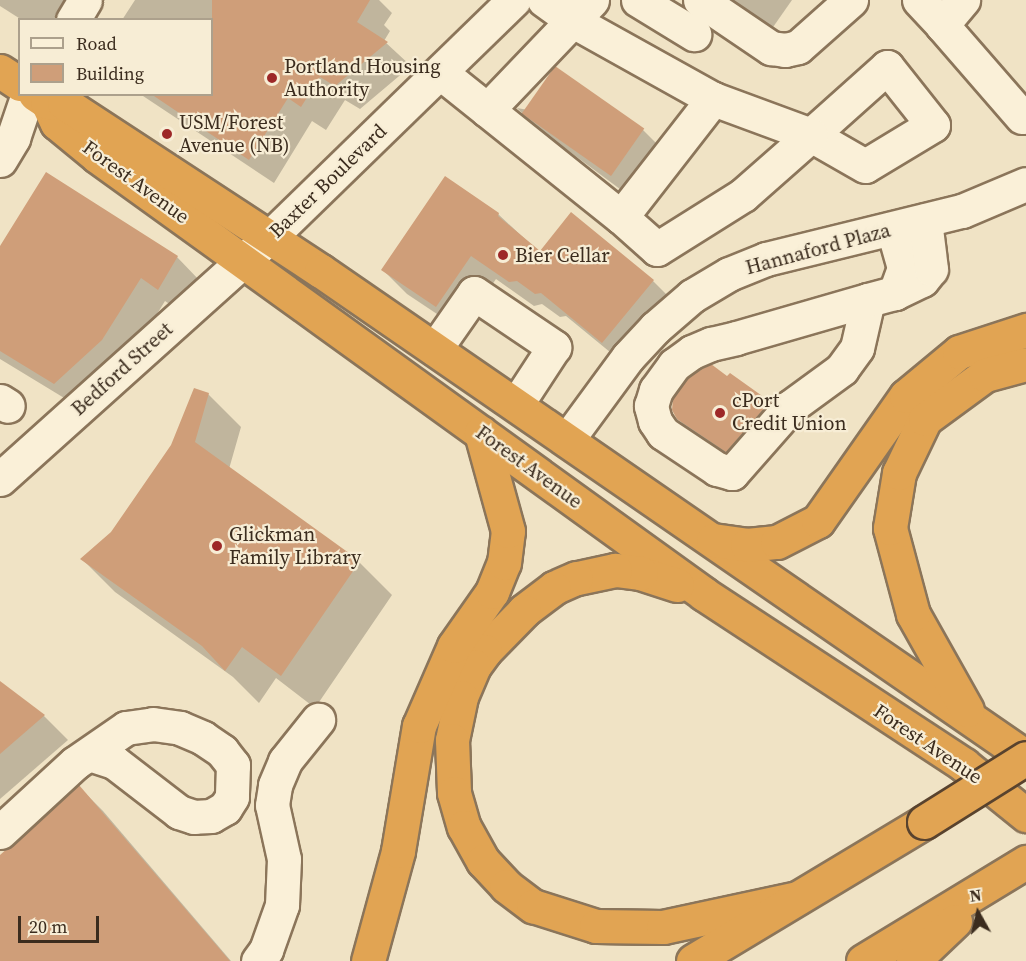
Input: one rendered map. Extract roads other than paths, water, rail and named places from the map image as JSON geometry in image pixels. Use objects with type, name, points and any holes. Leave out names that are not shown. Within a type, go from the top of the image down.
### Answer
[{"type":"highway","points":[[0,71],[18,83]]},
{"type":"highway","name":"Forest Avenue","points":[[37,97],[64,103],[270,237],[709,540],[971,717],[1026,758]]},
{"type":"highway","name":"Forest Avenue","points":[[37,97],[57,123],[98,156],[704,594],[964,765],[1026,815]]},
{"type":"highway","points":[[709,540],[747,544],[777,542],[818,521],[906,396],[959,352],[1026,330]]},
{"type":"highway","points":[[971,717],[913,614],[890,528],[899,473],[925,419],[985,375],[1026,364]]},
{"type":"highway","points":[[368,961],[398,851],[419,726],[454,646],[492,592],[504,563],[507,531],[481,433]]},
{"type":"highway","points":[[704,594],[641,573],[597,572],[554,588],[524,611],[474,666],[461,697],[451,765],[464,827],[483,861],[506,886],[533,906],[596,926],[630,929],[674,925],[797,898]]},
{"type":"highway","points":[[693,961],[1026,758]]},
{"type":"highway","points":[[863,961],[1012,871]]},
{"type":"highway","points":[[913,961],[1012,871]]},
{"type":"street","points":[[74,18],[85,0]]},
{"type":"street","name":"Baxter Boulevard","points":[[243,260],[270,237],[441,73],[514,0]]},
{"type":"street","points":[[441,73],[621,217],[657,249],[743,195],[811,135],[713,99],[583,10],[544,0]]},
{"type":"street","points":[[638,0],[694,34]]},
{"type":"street","points":[[700,0],[771,48],[785,50],[798,47],[851,0]]},
{"type":"street","points":[[919,0],[1022,117]]},
{"type":"street","points":[[942,25],[963,0]]},
{"type":"street","points":[[487,110],[583,10]]},
{"type":"street","points":[[0,159],[37,97]]},
{"type":"street","points":[[621,217],[713,99]]},
{"type":"street","name":"Hannaford Plaza","points":[[567,440],[628,357],[692,296],[766,259],[925,220],[1003,197],[1026,184]]},
{"type":"street","points":[[893,229],[904,268],[881,296],[857,348],[842,369],[816,391],[790,407],[732,473],[717,469],[663,433],[651,406],[656,390],[674,365],[692,352],[881,296],[922,280],[931,269],[925,220]]},
{"type":"street","name":"Bedford Street","points":[[0,479],[243,260]]},
{"type":"street","points":[[435,349],[474,292],[554,347],[516,405]]},
{"type":"street","points":[[258,961],[266,950],[282,905],[284,859],[273,796],[285,761],[318,720]]},
{"type":"street","points":[[0,832],[75,764],[90,754],[109,736],[126,728],[153,724],[180,728],[222,751],[233,765],[234,789],[225,808],[210,816],[194,817],[179,812],[114,762],[90,754]]},
{"type":"street","points":[[234,789],[273,796]]},
{"type":"place","name":"Portland Housing Authority","points":[[272,78]]},
{"type":"place","name":"USM/Forest Avenue (NB)","points":[[167,134]]},
{"type":"place","name":"Bier Cellar","points":[[503,255]]},
{"type":"place","name":"cPort Credit Union","points":[[720,413]]},
{"type":"place","name":"Glickman Family Library","points":[[217,546]]}]
